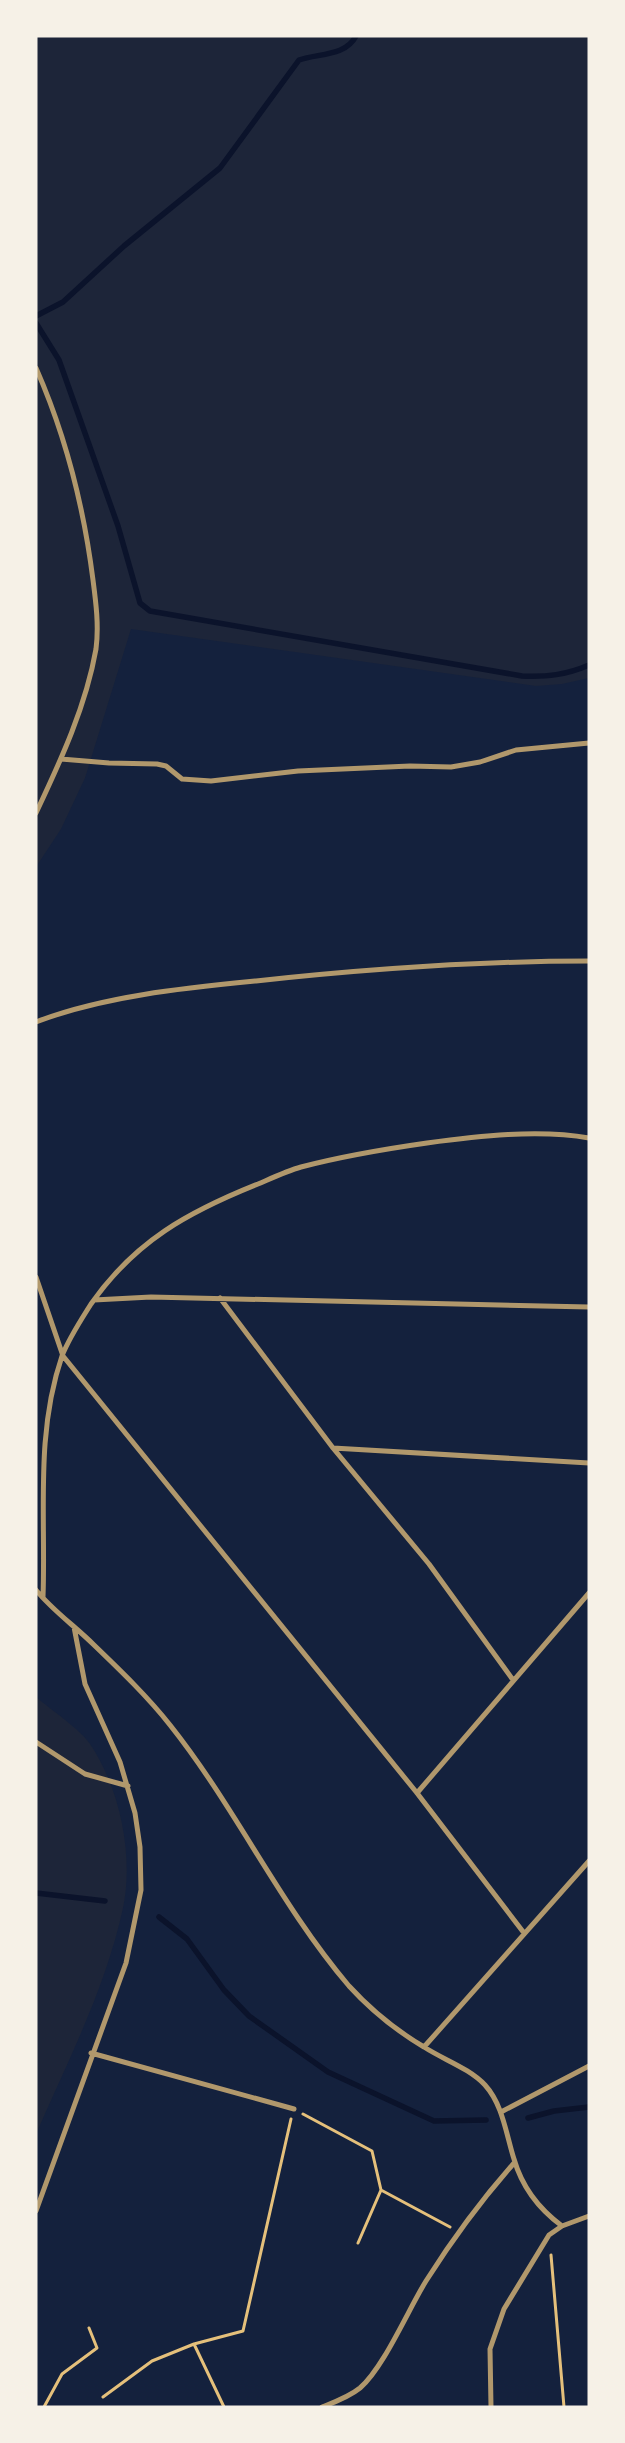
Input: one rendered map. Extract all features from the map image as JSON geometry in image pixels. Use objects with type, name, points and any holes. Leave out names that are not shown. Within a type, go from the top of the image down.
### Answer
[{"type":"street","points":[[36,368],[66,449],[89,552],[97,613],[96,647],[86,690],[61,759],[36,813]]},
{"type":"street","points":[[61,759],[157,764],[166,766],[182,779],[212,781],[298,771],[410,766],[451,767],[480,762],[516,750],[589,743]]},
{"type":"street","points":[[36,1022],[52,1016],[109,1002],[208,986],[348,971],[589,961]]},
{"type":"street","points":[[43,1598],[45,1544],[42,1465],[46,1422],[63,1356],[94,1300],[110,1276],[141,1248],[167,1228],[203,1207],[299,1167],[359,1153],[464,1138],[552,1135],[589,1138]]},
{"type":"street","points":[[36,1277],[63,1356],[417,1793],[524,1933]]},
{"type":"street","points":[[94,1300],[151,1297],[589,1307]]},
{"type":"street","points":[[220,1298],[333,1448],[429,1564],[513,1680]]},
{"type":"street","points":[[333,1448],[589,1463]]},
{"type":"street","points":[[36,1590],[100,1651],[170,1724],[214,1788],[291,1911],[350,1987],[386,2021],[424,2047],[470,2073],[484,2084],[494,2096],[501,2112],[515,2162],[526,2186],[538,2205],[562,2226]]},
{"type":"street","points":[[417,1793],[589,1593]]},
{"type":"street","points":[[36,2211],[49,2180],[91,2053],[126,1963],[141,1890],[140,1847],[135,1813],[120,1762],[85,1684],[74,1626]]},
{"type":"street","points":[[36,1742],[86,1774],[128,1786]]},
{"type":"street","points":[[424,2047],[589,1861]]},
{"type":"street","points":[[91,2053],[294,2109]]},
{"type":"street","points":[[501,2112],[589,2066]]},
{"type":"street","points":[[322,2407],[346,2397],[360,2388],[374,2371],[426,2282],[459,2232],[492,2187],[515,2162]]},
{"type":"street","points":[[491,2407],[490,2349],[501,2317],[549,2235],[562,2226],[589,2216]]},
{"type":"path","points":[[103,2397],[152,2361],[194,2344],[243,2331],[294,2109],[372,2151],[381,2190],[358,2244]]},
{"type":"path","points":[[381,2190],[459,2232]]},
{"type":"path","points":[[549,2235],[564,2407]]},
{"type":"path","points":[[44,2407],[62,2374],[98,2348],[89,2328]]},
{"type":"path","points":[[194,2344],[224,2407]]},
{"type":"shaded area","points":[[36,36],[589,36],[589,678],[562,684],[536,686],[131,629],[85,778],[61,829],[36,867]]},
{"type":"shaded area","points":[[36,1697],[86,1738],[100,1762],[117,1802],[122,1823],[127,1867],[123,1908],[107,1966],[85,2023],[36,2134]]},
{"type":"waterway","points":[[36,316],[63,302],[124,246],[220,168],[299,60],[338,51],[345,48],[356,36]]},
{"type":"waterway","points":[[36,323],[59,360],[118,526],[140,603],[150,611],[522,676],[556,675],[589,665]]},
{"type":"waterway","points":[[36,1893],[105,1901]]},
{"type":"waterway","points":[[159,1917],[187,1939],[224,1990],[249,2016],[328,2072],[434,2121],[486,2120]]},
{"type":"waterway","points":[[528,2118],[554,2111],[589,2107]]}]
